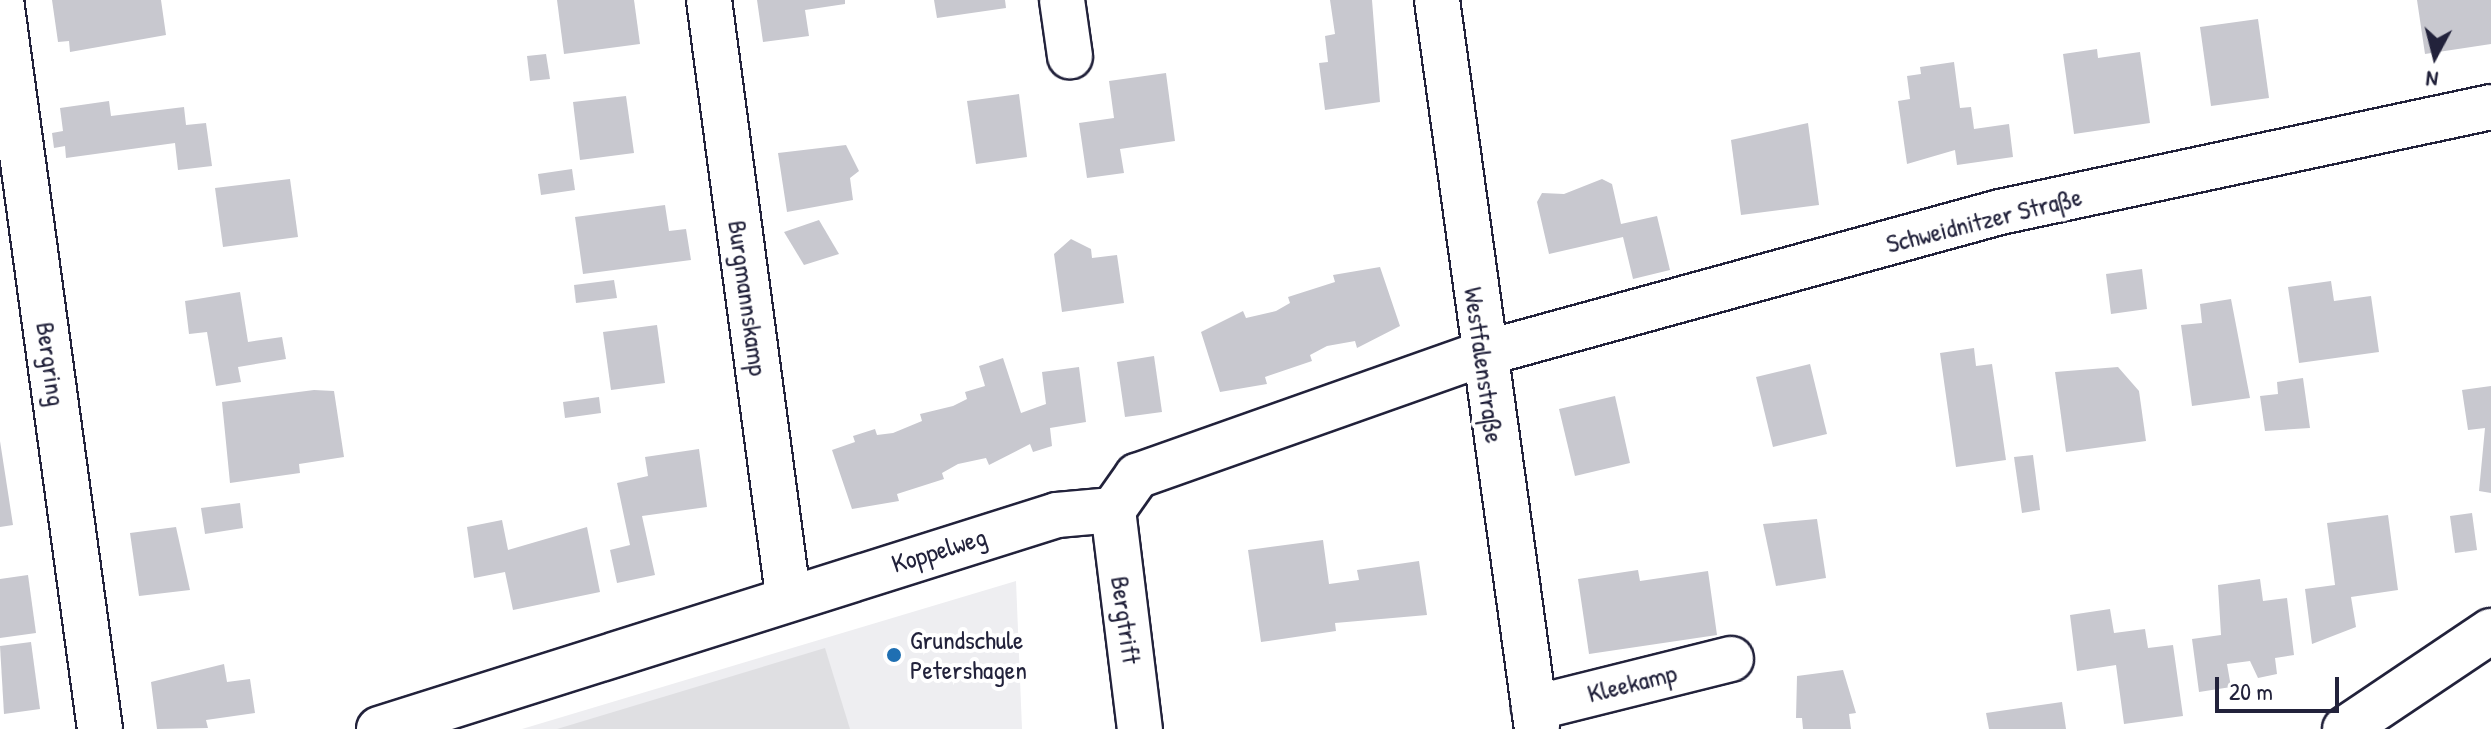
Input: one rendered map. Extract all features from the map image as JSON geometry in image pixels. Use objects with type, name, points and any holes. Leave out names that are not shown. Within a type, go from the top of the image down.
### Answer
[{"type":"street","name":"Bergring","points":[[1,0],[100,729]]},
{"type":"street","name":"Burgmannskamp","points":[[709,0],[788,595]]},
{"type":"street","points":[[1062,0],[1070,56]]},
{"type":"street","name":"Westfalenstraße","points":[[1437,0],[1482,354],[1535,718]]},
{"type":"street","name":"Schweidnitzer Straße","points":[[1482,354],[2000,212],[2491,107]]},
{"type":"street","points":[[1113,510],[1137,476],[1482,354]]},
{"type":"street","name":"Koppelweg","points":[[379,729],[788,595],[1057,515],[1113,510]]},
{"type":"street","name":"Bergtrift","points":[[1113,510],[1140,729]]},
{"type":"street","points":[[2345,729],[2491,631]]},
{"type":"street","name":"Kleekamp","points":[[1535,718],[1731,659]]},
{"type":"shaded area","name":"Grundschule Petershagen","points":[[1016,581],[1022,729],[522,729]]},
{"type":"shaded area","points":[[825,648],[850,729],[557,729]]},
{"type":"building","points":[[52,0],[161,0],[166,35],[70,52],[69,41],[58,42]]},
{"type":"building","points":[[557,0],[634,0],[640,44],[564,54]]},
{"type":"building","points":[[757,0],[845,0],[845,4],[805,10],[809,36],[763,42]]},
{"type":"building","points":[[934,0],[1005,0],[1006,8],[937,18]]},
{"type":"building","points":[[1330,0],[1372,0],[1380,102],[1325,110],[1319,63],[1328,62],[1325,36],[1335,34]]},
{"type":"building","points":[[2417,0],[2491,0],[2491,44],[2425,54]]},
{"type":"building","points":[[2258,19],[2269,98],[2211,106],[2200,27]]},
{"type":"building","points":[[2097,49],[2098,58],[2140,52],[2150,123],[2074,134],[2063,54]]},
{"type":"building","points":[[546,54],[550,79],[530,81],[527,56]]},
{"type":"building","points":[[1954,62],[1960,108],[1971,107],[1974,129],[2009,124],[2013,157],[1957,165],[1955,150],[1907,164],[1898,101],[1910,99],[1907,76],[1921,74],[1920,67]]},
{"type":"building","points":[[1166,73],[1175,141],[1120,149],[1124,173],[1087,178],[1079,123],[1114,118],[1109,81]]},
{"type":"building","points":[[1019,94],[1027,157],[976,164],[967,101]]},
{"type":"building","points":[[626,96],[634,153],[580,160],[573,102]]},
{"type":"building","points":[[109,101],[111,116],[184,107],[186,125],[206,123],[212,166],[178,170],[175,143],[66,158],[65,146],[54,148],[52,133],[63,131],[60,108]]},
{"type":"building","points":[[1808,123],[1819,205],[1741,215],[1731,140]]},
{"type":"building","points":[[846,145],[859,171],[850,178],[853,200],[787,212],[778,153]]},
{"type":"building","points":[[572,169],[575,190],[541,195],[538,174]]},
{"type":"building","points":[[290,179],[298,237],[223,247],[215,188]]},
{"type":"building","points":[[1602,179],[1612,184],[1621,224],[1657,216],[1670,270],[1633,279],[1623,237],[1549,254],[1537,202],[1542,193],[1564,194]]},
{"type":"building","points":[[665,205],[669,231],[686,229],[691,260],[583,274],[575,217]]},
{"type":"building","points":[[819,220],[839,254],[804,265],[784,232]]},
{"type":"building","points":[[1071,239],[1091,249],[1092,258],[1117,255],[1124,303],[1062,312],[1054,254]]},
{"type":"building","points":[[1380,267],[1400,326],[1357,348],[1355,341],[1327,346],[1310,355],[1312,361],[1265,377],[1267,384],[1220,392],[1201,332],[1243,311],[1246,318],[1276,311],[1290,303],[1288,297],[1335,282],[1333,275]]},
{"type":"building","points":[[2142,269],[2147,309],[2111,314],[2106,274]]},
{"type":"building","points":[[614,280],[617,298],[576,303],[574,285]]},
{"type":"building","points":[[2331,281],[2334,301],[2371,296],[2379,352],[2299,363],[2288,287]]},
{"type":"building","points":[[240,292],[248,342],[282,337],[286,359],[238,367],[241,382],[216,386],[207,332],[189,334],[185,301]]},
{"type":"building","points":[[2231,299],[2250,398],[2192,406],[2181,325],[2202,323],[2200,304]]},
{"type":"building","points":[[657,325],[665,383],[611,390],[603,332]]},
{"type":"building","points":[[1974,348],[1976,366],[1992,364],[2006,460],[1956,467],[1940,353]]},
{"type":"building","points":[[1154,356],[1162,412],[1125,417],[1117,362]]},
{"type":"building","points":[[1003,358],[1021,413],[1046,404],[1042,372],[1079,367],[1086,422],[1050,428],[1052,446],[1033,452],[1030,444],[989,465],[986,458],[958,464],[942,473],[944,479],[897,494],[899,501],[852,509],[832,450],[855,442],[853,436],[875,429],[877,435],[893,433],[922,421],[920,414],[953,406],[967,399],[965,392],[985,386],[979,366]]},
{"type":"building","points":[[1810,364],[1827,434],[1773,447],[1756,377]]},
{"type":"building","points":[[2118,367],[2139,391],[2146,441],[2066,452],[2055,372]]},
{"type":"building","points":[[2303,378],[2310,428],[2265,431],[2260,396],[2278,394],[2277,382]]},
{"type":"building","points":[[2491,386],[2491,493],[2479,491],[2485,428],[2468,430],[2462,390]]},
{"type":"building","points":[[314,390],[334,391],[344,457],[299,464],[300,473],[230,483],[222,402]]},
{"type":"building","points":[[1615,396],[1630,463],[1575,476],[1559,409]]},
{"type":"building","points":[[599,397],[601,413],[565,418],[563,402]]},
{"type":"building","points":[[0,441],[13,525],[0,527]]},
{"type":"building","points":[[699,449],[707,507],[642,516],[655,575],[617,583],[610,550],[630,545],[617,483],[648,476],[645,457]]},
{"type":"building","points":[[2033,455],[2040,510],[2022,513],[2014,457]]},
{"type":"building","points":[[240,503],[243,528],[205,534],[201,508]]},
{"type":"building","points":[[2472,513],[2477,550],[2455,553],[2450,516]]},
{"type":"building","points":[[2388,515],[2398,590],[2351,597],[2356,627],[2312,644],[2305,589],[2335,585],[2327,523]]},
{"type":"building","points":[[1817,519],[1826,578],[1776,586],[1763,524]]},
{"type":"building","points":[[502,520],[508,550],[587,527],[600,592],[513,610],[505,572],[474,578],[467,527]]},
{"type":"building","points":[[176,527],[190,590],[139,596],[130,533]]},
{"type":"building","points":[[1323,540],[1329,584],[1359,580],[1357,570],[1419,561],[1427,615],[1335,623],[1336,631],[1261,642],[1248,550]]},
{"type":"building","points":[[1638,570],[1640,581],[1708,571],[1717,635],[1589,654],[1578,579]]},
{"type":"building","points":[[28,575],[36,633],[0,638],[0,579]]},
{"type":"building","points":[[2260,579],[2263,601],[2287,598],[2294,655],[2275,658],[2277,674],[2258,678],[2250,661],[2227,664],[2231,687],[2199,692],[2192,639],[2221,635],[2218,585]]},
{"type":"building","points":[[2110,609],[2114,633],[2145,629],[2148,648],[2173,645],[2183,716],[2124,724],[2116,665],[2077,671],[2070,615]]},
{"type":"building","points":[[31,642],[40,709],[4,714],[0,646]]},
{"type":"building","points":[[224,664],[227,682],[250,679],[255,713],[206,720],[208,728],[157,729],[151,682]]},
{"type":"building","points":[[1843,670],[1856,713],[1849,714],[1851,729],[1803,729],[1802,718],[1796,718],[1797,676]]},
{"type":"building","points":[[2062,702],[2066,729],[1989,729],[1986,713]]},
{"type":"place","name":"Grundschule Petershagen","points":[[894,655]]}]
